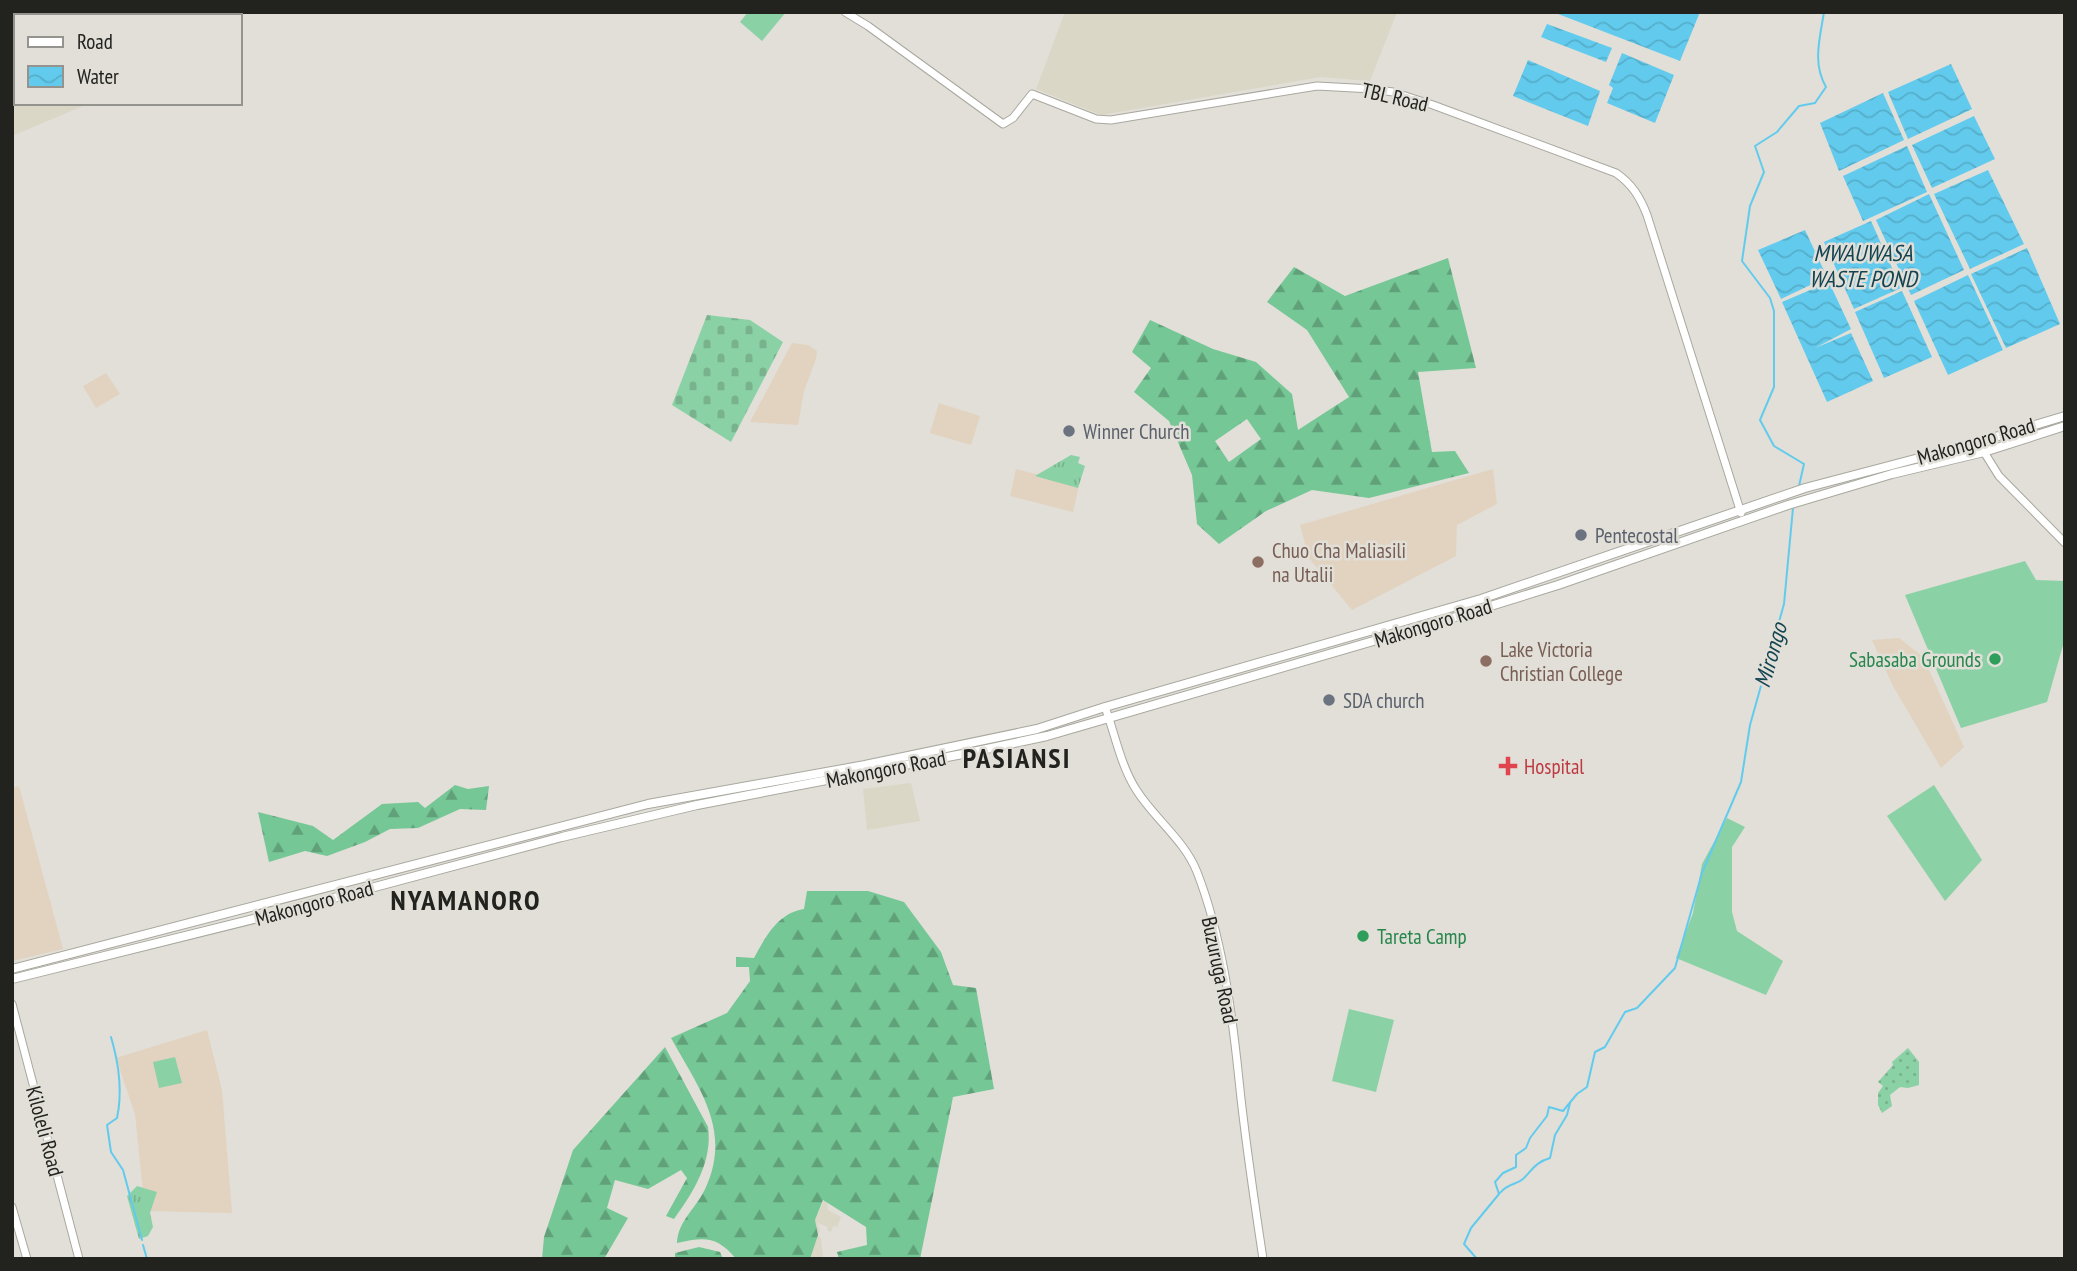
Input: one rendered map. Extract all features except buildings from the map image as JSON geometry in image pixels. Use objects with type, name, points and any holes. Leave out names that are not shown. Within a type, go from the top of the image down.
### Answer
[{"type":"main road","name":"Makongoro Road","points":[[12,979],[266,916],[562,837],[697,805],[930,756],[1037,729],[1473,601],[1805,488],[1972,444],[2065,416]]},
{"type":"main road","name":"Makongoro Road","points":[[12,969],[649,804],[1047,736],[1449,619],[1788,505],[1892,474],[1984,452],[2065,426]]},
{"type":"street","name":"TBL Road","points":[[845,12],[1003,124],[1013,118],[1032,94],[1096,118],[1111,120],[1280,91],[1337,86],[1372,89],[1405,96],[1503,129],[1616,173],[1627,180],[1636,192],[1647,215],[1744,520]]},
{"type":"street","points":[[1972,444],[1984,452],[1998,476],[2065,543]]},
{"type":"street","name":"Buzuruga Road","points":[[1105,707],[1136,791],[1184,849],[1196,870],[1220,947],[1264,1259]]},
{"type":"street","name":"Kiloleli Road","points":[[12,1004],[79,1259]]},
{"type":"street","points":[[12,1207],[27,1259]]},
{"type":"shaded area","points":[[1065,12],[1397,12],[1370,81],[1321,77],[1101,115],[1036,89]]},
{"type":"shaded area","points":[[14,43],[14,105],[85,105],[12,136]]},
{"type":"shaded area","points":[[792,343],[808,345],[817,351],[804,391],[798,425],[750,422]]},
{"type":"shaded area","points":[[106,373],[120,394],[96,408],[83,386]]},
{"type":"shaded area","points":[[939,403],[980,416],[971,445],[930,433]]},
{"type":"shaded area","points":[[1016,469],[1079,485],[1073,512],[1010,496]]},
{"type":"shaded area","points":[[1493,469],[1497,504],[1457,525],[1456,556],[1352,610],[1309,558],[1300,525]]},
{"type":"shaded area","points":[[1899,638],[1923,657],[1964,747],[1941,768],[1893,686],[1872,640]]},
{"type":"shaded area","points":[[911,783],[920,821],[867,830],[863,789]]},
{"type":"shaded area","points":[[19,786],[63,949],[12,961],[12,788]]},
{"type":"shaded area","points":[[207,1030],[222,1090],[232,1213],[145,1211],[135,1114],[116,1058]]},
{"type":"shaded area","points":[[825,1199],[828,1210],[841,1217],[837,1227],[833,1226],[831,1232],[827,1230],[828,1227],[817,1223],[823,1259],[811,1259],[814,1223]]},
{"type":"green space","points":[[748,12],[786,12],[762,41],[740,22]]},
{"type":"green space","points":[[1448,258],[1476,368],[1418,372],[1432,452],[1455,451],[1469,473],[1369,498],[1312,490],[1266,511],[1219,544],[1197,524],[1192,475],[1169,421],[1134,392],[1151,368],[1132,352],[1150,320],[1213,349],[1256,362],[1292,394],[1298,430],[1349,397],[1307,330],[1267,302],[1294,267],[1345,296]],"holes":[[[1247,419],[1261,439],[1229,462],[1215,441]]]},
{"type":"green space","points":[[707,315],[750,320],[783,342],[731,442],[672,405]]},
{"type":"green space","points":[[1071,455],[1080,457],[1078,463],[1085,466],[1078,488],[1035,476]]},
{"type":"green space","name":"Sabasaba Grounds","points":[[2025,561],[2036,580],[2065,581],[2065,638],[2047,702],[1961,728],[1905,595]]},
{"type":"green space","points":[[455,785],[468,789],[489,786],[486,810],[460,809],[418,828],[390,829],[365,842],[327,856],[305,851],[269,862],[258,812],[313,826],[333,840],[382,804],[418,802],[425,808]]},
{"type":"green space","points":[[1934,785],[1982,860],[1945,901],[1887,816]]},
{"type":"green space","points":[[1727,818],[1745,827],[1732,847],[1732,912],[1737,931],[1783,961],[1766,995],[1676,958],[1693,913],[1702,864]]},
{"type":"green space","points":[[807,891],[868,891],[904,902],[941,952],[953,985],[976,988],[994,1089],[953,1097],[920,1259],[839,1259],[837,1252],[867,1245],[866,1227],[823,1200],[815,1220],[818,1235],[810,1259],[736,1259],[723,1246],[710,1240],[677,1243],[684,1221],[706,1187],[713,1166],[715,1146],[713,1127],[701,1091],[671,1038],[727,1013],[750,981],[749,967],[736,967],[736,957],[754,958],[780,920],[804,909]]},
{"type":"green space","points":[[1349,1009],[1394,1020],[1376,1092],[1332,1081]]},
{"type":"green space","points":[[665,1047],[708,1127],[709,1140],[704,1164],[688,1198],[674,1219],[666,1216],[687,1178],[681,1170],[648,1189],[615,1180],[607,1208],[628,1218],[604,1259],[542,1259],[544,1237],[573,1150]]},
{"type":"green space","points":[[1908,1048],[1919,1062],[1919,1085],[1900,1087],[1890,1095],[1892,1106],[1882,1113],[1878,1105],[1878,1093],[1883,1086],[1878,1082],[1893,1065],[1892,1062]]},
{"type":"green space","points":[[175,1057],[182,1083],[159,1088],[153,1062]]},
{"type":"green space","points":[[137,1186],[157,1192],[150,1213],[153,1227],[148,1236],[139,1239],[127,1196]]},
{"type":"green space","points":[[699,1247],[720,1252],[723,1259],[675,1259],[675,1253]]},
{"type":"water","points":[[1553,12],[1700,12],[1680,61]]},
{"type":"water","points":[[1547,24],[1612,48],[1606,62],[1541,37]]},
{"type":"water","points":[[1622,53],[1674,75],[1655,123],[1607,103],[1613,88],[1609,85]]},
{"type":"water","points":[[1528,60],[1600,91],[1588,126],[1513,96]]},
{"type":"water","points":[[1951,64],[1972,109],[1908,139],[1888,92]]},
{"type":"water","points":[[1883,93],[1904,140],[1839,171],[1820,123]]},
{"type":"water","points":[[1974,116],[1995,159],[1932,188],[1912,145]]},
{"type":"water","points":[[1907,146],[1927,192],[1863,221],[1843,176]]},
{"type":"water","points":[[1988,170],[2024,244],[1970,269],[1934,194]]},
{"type":"water","points":[[1929,194],[1964,270],[1911,295],[1876,220]]},
{"type":"water","name":"MWAUWASA WASTE POND","points":[[1871,221],[1901,288],[1854,309],[1824,242]]},
{"type":"water","name":"MWAUWASA WASTE POND","points":[[1805,230],[1827,277],[1781,299],[1758,250]]},
{"type":"water","points":[[2027,248],[2060,324],[2006,348],[1971,274]]},
{"type":"water","points":[[1968,275],[2003,350],[1948,375],[1914,301]]},
{"type":"water","points":[[1829,282],[1851,329],[1815,348],[1851,333],[1873,381],[1827,402],[1782,302]]},
{"type":"water","points":[[1902,291],[1932,357],[1884,378],[1855,312]]},
{"type":"waterway","name":"Mirongo","points":[[1799,486],[1804,464],[1774,446],[1760,420],[1774,387],[1774,311],[1770,298],[1742,261],[1750,206],[1764,172],[1755,146],[1777,132],[1799,106],[1815,103],[1826,87],[1818,60],[1824,12]]},
{"type":"waterway","name":"Mirongo","points":[[1477,1259],[1464,1244],[1471,1228],[1499,1194],[1495,1182],[1503,1173],[1516,1167],[1516,1155],[1526,1148],[1530,1138],[1547,1116],[1549,1107],[1563,1111],[1577,1094],[1587,1087],[1595,1052],[1605,1047],[1625,1012],[1637,1008],[1675,968],[1702,873],[1741,782],[1750,725],[1784,604],[1793,508]]},
{"type":"waterway","points":[[111,1037],[120,1087],[117,1118],[107,1125],[111,1152],[123,1170],[142,1240]]},
{"type":"waterway","points":[[1500,1193],[1550,1158],[1555,1135],[1567,1115],[1570,1103]]},
{"type":"waterway","points":[[143,1245],[147,1259]]},
{"type":"place","name":"Winner Church","points":[[1069,431]]},
{"type":"place","name":"Pentecostal","points":[[1581,535]]},
{"type":"place","name":"Chuo Cha Maliasili na Utalii","points":[[1258,562]]},
{"type":"place","name":"Sabasaba Grounds","points":[[1995,659]]},
{"type":"place","name":"Lake Victoria Christian College","points":[[1486,661]]},
{"type":"place","name":"SDA church","points":[[1329,700]]},
{"type":"place","name":"Hospital","points":[[1508,766]]},
{"type":"place","name":"Tareta Camp","points":[[1363,936]]},
{"type":"district","name":"PASIANSI","points":[[1017,757]]},
{"type":"district","name":"NYAMANORO","points":[[466,899]]}]
